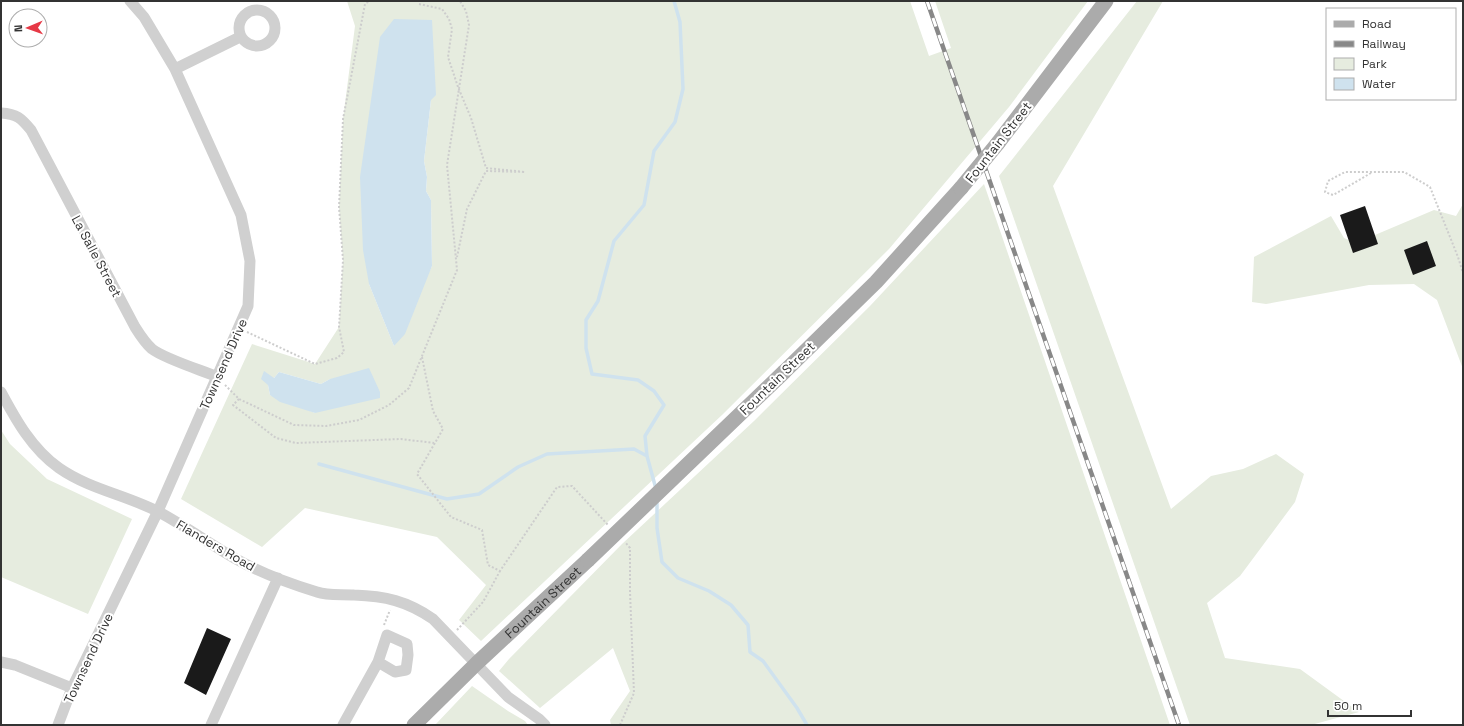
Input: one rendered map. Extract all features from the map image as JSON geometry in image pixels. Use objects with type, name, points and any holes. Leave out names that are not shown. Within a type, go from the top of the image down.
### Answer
[{"type":"main road","name":"Fountain Street","points":[[414,725],[477,663],[588,560],[876,282],[961,188],[998,143],[1106,1]]},
{"type":"street","name":"Townsend Drive","points":[[58,725],[72,688],[158,511],[248,306],[250,261],[241,215],[175,69],[144,17],[130,1]]},
{"type":"street","points":[[175,69],[240,37]]},
{"type":"street","name":"La Salle Street","points":[[1,113],[11,114],[22,118],[31,130],[135,327],[144,340],[152,349],[167,357],[218,377]]},
{"type":"street","name":"Flanders Road","points":[[1,392],[23,430],[40,451],[59,468],[86,483],[158,511],[237,560],[278,578],[320,593],[394,599],[423,612],[433,619],[508,696],[545,725]]},
{"type":"street","points":[[211,725],[278,578]]},
{"type":"street","points":[[343,725],[378,662],[387,635],[407,644],[408,656],[406,670],[396,672],[378,662]]},
{"type":"street","points":[[1,662],[15,665],[72,688]]},
{"type":"path","points":[[239,328],[315,364],[337,358],[344,352],[339,327],[344,260],[339,207],[343,119],[365,4],[369,1]]},
{"type":"path","points":[[218,377],[239,399],[294,425],[326,426],[359,420],[389,405],[410,388],[457,270],[446,165],[469,25],[466,11],[460,1]]},
{"type":"path","points":[[419,4],[442,9],[449,19],[452,29],[448,57],[458,87],[471,118],[486,169],[467,209],[456,261]]},
{"type":"path","points":[[486,169],[525,172],[486,169]]},
{"type":"path","points":[[1372,173],[1333,195],[1325,192],[1328,181],[1346,172],[1404,172],[1430,187],[1463,273]]},
{"type":"path","points":[[422,356],[433,412],[443,429],[417,474],[451,517],[482,530],[488,564],[500,571]]},
{"type":"path","points":[[239,399],[233,405],[276,438],[296,443],[401,439],[434,443]]},
{"type":"path","points":[[450,637],[483,602],[500,571],[557,487],[572,486],[609,526]]},
{"type":"path","points":[[620,725],[634,693],[630,592],[630,548],[625,542]]},
{"type":"path","points":[[387,635],[383,626],[394,599]]},
{"type":"green space","points":[[347,1],[910,1],[929,56],[951,48],[935,1],[1088,1],[1009,107],[889,249],[722,415],[481,641],[459,620],[486,585],[437,537],[305,508],[262,547],[181,499],[252,344],[315,364],[339,327],[343,260],[339,207],[343,119],[355,26]],"holes":[[[432,21],[431,100],[424,161],[427,177],[426,191],[431,200],[432,266],[394,346],[369,284]],[[279,372],[321,384],[330,379],[315,413],[270,395],[268,385]]]},
{"type":"green space","points":[[1137,1],[1163,1],[1053,186],[1171,509],[1211,476],[1243,469],[1276,454],[1304,474],[1295,502],[1240,576],[1207,603],[1225,658],[1300,669],[1359,712],[1311,725],[1190,725],[999,176]]},
{"type":"green space","points":[[984,184],[1170,725],[611,725],[610,720],[630,691],[613,648],[540,708],[499,671],[622,544],[754,421],[870,306]]},
{"type":"green space","points":[[1463,204],[1463,369],[1437,300],[1414,284],[1369,285],[1266,304],[1252,302],[1254,257],[1331,216],[1344,238],[1356,243],[1434,210],[1456,216]]},
{"type":"green space","points":[[1,430],[10,444],[47,479],[132,519],[88,614],[1,577]]},
{"type":"green space","points":[[472,686],[525,721],[528,725],[435,725]]},
{"type":"water","points":[[394,19],[432,20],[436,95],[431,100],[424,161],[427,177],[426,191],[431,200],[432,266],[405,334],[394,346],[369,284],[363,250],[360,177],[380,37]]},
{"type":"water","points":[[369,368],[380,392],[380,398],[315,413],[280,402],[270,395],[268,385],[261,379],[264,371],[274,378],[279,372],[321,384],[330,379]]},
{"type":"building","points":[[1365,206],[1378,244],[1353,253],[1340,215]]},
{"type":"building","points":[[1427,241],[1436,266],[1413,275],[1404,250]]},
{"type":"building","points":[[207,628],[231,639],[206,695],[184,683]]},
{"type":"waterway","points":[[656,489],[647,456],[645,436],[664,405],[654,391],[638,380],[592,374],[586,348],[586,320],[598,301],[614,241],[644,205],[654,151],[675,122],[683,89],[680,22],[674,1]]},
{"type":"waterway","points":[[319,464],[447,499],[479,494],[518,467],[547,454],[634,449],[647,456]]},
{"type":"waterway","points":[[657,501],[657,528],[662,562],[678,578],[709,591],[731,605],[748,625],[750,652],[763,661],[797,708],[807,725]]},
{"type":"railway","points":[[927,1],[1179,725]]}]
